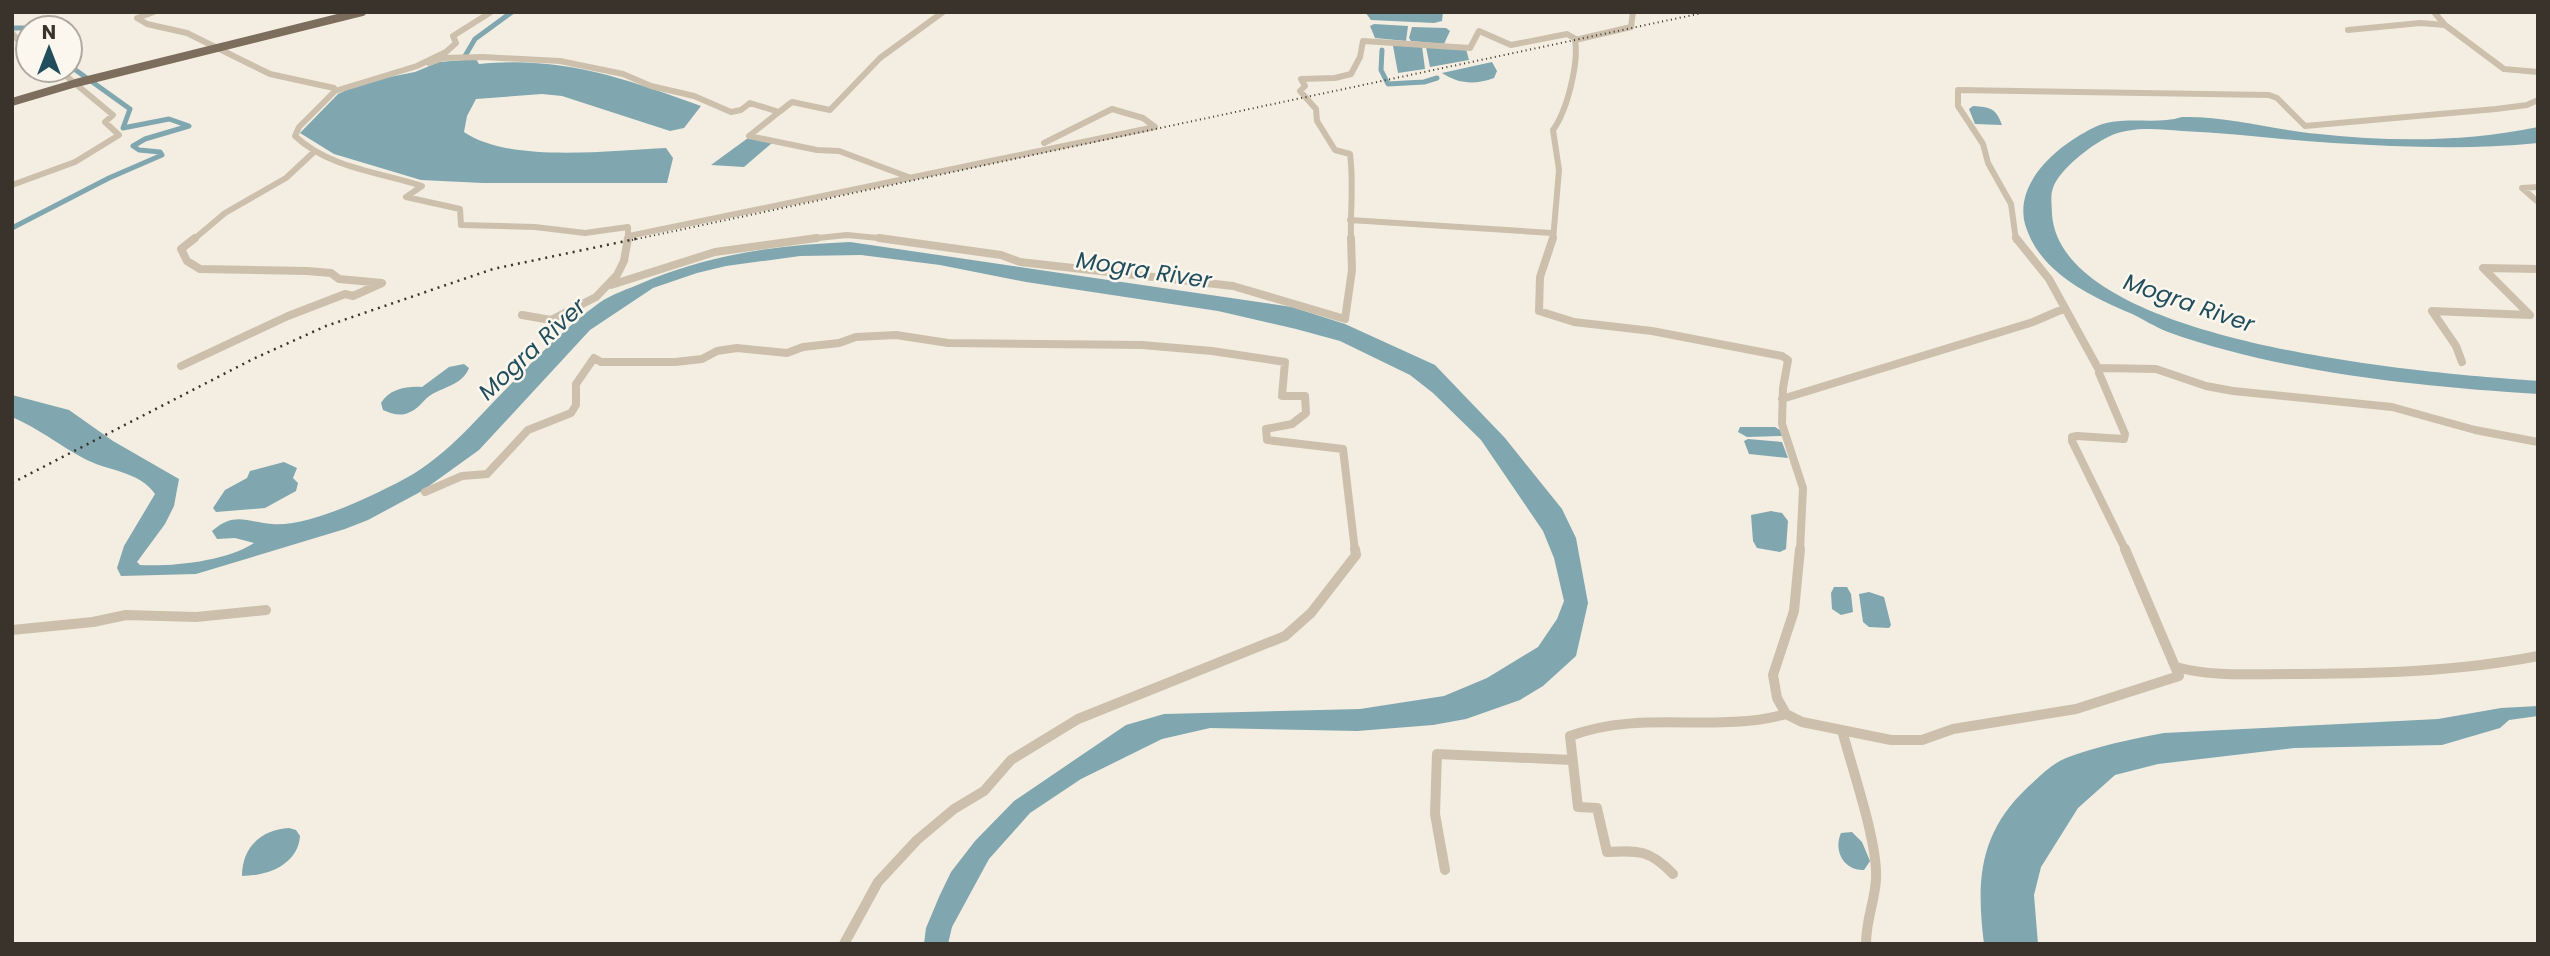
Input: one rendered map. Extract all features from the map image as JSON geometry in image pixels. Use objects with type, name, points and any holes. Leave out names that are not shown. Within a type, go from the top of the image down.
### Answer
[{"type":"main road","points":[[84,81],[362,12]]},
{"type":"main road","points":[[12,102],[73,84]]},
{"type":"street","points":[[154,12],[137,18],[147,24],[187,33],[270,74],[334,88],[335,91]]},
{"type":"street","points":[[429,63],[456,43],[453,36],[458,30],[491,12]]},
{"type":"street","points":[[911,178],[855,158],[846,151],[828,148],[817,150],[749,136],[792,103],[830,110],[849,94],[879,58],[926,28],[943,12]]},
{"type":"street","points":[[522,315],[551,320],[611,285],[716,252],[784,241],[847,235],[915,241],[1001,255],[1020,262],[1109,274],[1233,286],[1345,319],[1352,270],[1350,219],[1354,182],[1350,153],[1335,150],[1317,121],[1316,109],[1300,91],[1305,86],[1301,79],[1334,80],[1349,76],[1359,63],[1363,41],[1470,48],[1479,31],[1511,45],[1567,34],[1576,39],[1633,27],[1633,12]]},
{"type":"street","points":[[2434,12],[2445,25],[2504,69],[2538,72]]},
{"type":"street","points":[[2348,30],[2420,23],[2445,25]]},
{"type":"street","points":[[1576,39],[1577,52],[1560,122],[1553,130],[1559,170],[1552,245],[1539,277],[1539,311],[1554,318],[1585,324],[1634,328],[1788,359],[1782,399],[1782,424],[1803,488],[1800,570],[1794,611],[1773,675],[1777,698],[1786,715],[1802,722],[1891,740],[1922,740],[1953,729],[2076,709],[2179,676],[2122,541],[2072,441],[2072,437],[2077,436],[2124,439],[2125,434],[2089,348],[2063,309],[2049,279],[2016,241],[2011,204],[1988,163],[1983,144],[1958,106],[1958,90],[2269,95],[2282,102],[2305,126],[2496,109],[2527,105],[2538,100]]},
{"type":"street","points":[[611,285],[624,266],[629,248],[628,227],[585,233],[535,227],[461,225],[460,209],[406,197],[422,186],[302,145],[295,136],[299,127],[335,91],[356,81],[443,58],[560,61],[623,74],[650,86],[694,96],[731,111],[741,110],[750,103],[779,112]]},
{"type":"street","points":[[12,185],[75,162],[119,135],[105,122],[113,115],[77,84]]},
{"type":"street","points":[[629,236],[1155,127],[1143,118],[1112,109],[1044,143]]},
{"type":"street","points":[[181,366],[288,316],[345,295],[353,296],[382,283],[339,279],[331,273],[307,271],[200,269],[187,261],[181,249],[198,234],[225,214],[286,178],[315,151]]},
{"type":"street","points":[[2538,187],[2522,188],[2538,202]]},
{"type":"street","points":[[1350,219],[1552,233]]},
{"type":"street","points":[[2462,362],[2456,346],[2432,311],[2530,315],[2483,268],[2538,269]]},
{"type":"street","points":[[1782,399],[2033,322],[2063,309]]},
{"type":"street","points":[[425,492],[462,477],[486,474],[528,429],[572,413],[576,405],[576,384],[594,358],[601,362],[659,359],[675,362],[702,359],[717,351],[737,348],[787,353],[803,347],[839,343],[856,337],[896,335],[948,343],[1142,345],[1212,351],[1285,362],[1282,396],[1305,396],[1306,413],[1292,424],[1266,429],[1267,440],[1343,449],[1350,474],[1350,531],[1356,555],[1311,613],[1285,636],[1078,719],[1011,760],[984,791],[954,809],[917,840],[878,882],[844,944]]},
{"type":"street","points":[[2099,370],[2156,369],[2206,386],[2233,391],[2392,407],[2475,430],[2538,442]]},
{"type":"street","points":[[12,630],[93,622],[127,615],[196,617],[266,610]]},
{"type":"street","points":[[2176,667],[2201,674],[2353,674],[2486,666],[2538,656]]},
{"type":"street","points":[[1673,874],[1655,855],[1647,851],[1607,852],[1597,808],[1578,807],[1570,736],[1602,724],[1678,722],[1730,726],[1764,722],[1786,715]]},
{"type":"street","points":[[1842,730],[1870,836],[1876,879],[1866,922],[1866,944]]},
{"type":"street","points":[[1445,870],[1434,814],[1437,754],[1572,760]]},
{"type":"water","points":[[1365,12],[1443,12],[1442,21],[1434,23],[1371,20]]},
{"type":"water","points":[[1370,26],[1408,26],[1406,41],[1375,38]]},
{"type":"water","points":[[1412,27],[1446,28],[1450,31],[1444,44],[1411,41],[1409,38]]},
{"type":"water","points":[[1393,46],[1422,46],[1425,69],[1398,73]]},
{"type":"water","points":[[1426,47],[1466,49],[1469,60],[1430,67]]},
{"type":"water","points":[[476,59],[479,64],[509,62],[566,66],[619,78],[701,106],[684,128],[670,131],[562,96],[542,94],[476,99],[467,116],[464,132],[484,142],[508,148],[562,153],[666,148],[673,158],[667,183],[483,183],[421,180],[334,154],[300,133],[338,94],[364,82],[415,72],[439,62]]},
{"type":"water","points":[[1492,62],[1497,71],[1494,78],[1487,80],[1461,81],[1442,73]]},
{"type":"water","points":[[1973,106],[1992,110],[2002,125],[1975,124],[1969,109]]},
{"type":"water","points":[[2182,117],[2216,119],[2319,134],[2401,139],[2484,136],[2538,127],[2538,143],[2461,147],[2314,142],[2201,132],[2135,130],[2108,137],[2085,152],[2056,181],[2051,198],[2052,215],[2072,259],[2118,295],[2184,323],[2261,344],[2342,360],[2421,371],[2538,381],[2538,394],[2398,382],[2256,358],[2168,332],[2082,290],[2053,269],[2032,241],[2025,224],[2023,208],[2026,193],[2042,166],[2066,144],[2103,124]]},
{"type":"water","points":[[748,138],[772,143],[744,167],[711,165]]},
{"type":"water","points":[[850,242],[1292,307],[1345,324],[1435,365],[1505,438],[1562,509],[1576,538],[1588,603],[1576,656],[1543,686],[1520,700],[1466,719],[1433,725],[1357,731],[1210,728],[1162,739],[1081,779],[1030,813],[989,859],[952,927],[948,944],[924,944],[926,928],[951,872],[975,841],[1014,801],[1126,725],[1164,714],[1360,709],[1444,696],[1487,678],[1538,647],[1557,619],[1564,601],[1554,558],[1543,531],[1481,440],[1433,393],[1410,375],[1340,341],[1218,311],[1026,282],[940,265],[861,255],[800,256],[726,266],[653,288],[590,330],[479,450],[422,491],[368,520],[345,529],[196,574],[121,576],[117,568],[124,546],[155,494],[141,480],[83,458],[12,417],[12,395],[69,410],[113,441],[179,479],[174,506],[165,524],[137,562],[140,565],[183,564],[215,558],[254,543],[235,538],[217,539],[212,531],[227,521],[241,519],[286,524],[319,517],[397,483],[430,463],[458,439],[564,332],[609,297],[668,273],[719,258],[770,249]]},
{"type":"water","points":[[464,364],[469,368],[461,379],[428,397],[413,411],[400,415],[383,410],[381,403],[389,394],[405,388],[422,387],[449,367]]},
{"type":"water","points":[[1740,427],[1775,427],[1780,430],[1782,436],[1747,437],[1738,432]]},
{"type":"water","points":[[1748,439],[1782,442],[1788,458],[1749,454],[1744,441]]},
{"type":"water","points":[[284,462],[297,468],[293,478],[298,483],[296,491],[265,508],[216,512],[213,508],[225,490],[247,478],[250,471]]},
{"type":"water","points":[[1771,511],[1782,513],[1788,521],[1786,549],[1780,552],[1757,548],[1753,541],[1751,515]]},
{"type":"water","points":[[1834,587],[1847,587],[1851,594],[1853,612],[1841,615],[1832,609],[1831,593]]},
{"type":"water","points":[[1869,592],[1884,597],[1891,625],[1889,628],[1869,627],[1863,622],[1859,594]]},
{"type":"water","points":[[2538,706],[2538,716],[2509,720],[2500,728],[2442,745],[2294,748],[2158,764],[2115,775],[2078,808],[2041,867],[2034,895],[2038,944],[1984,944],[1981,878],[1990,840],[2012,804],[2046,771],[2066,758],[2102,746],[2164,733],[2438,719],[2501,708]]},
{"type":"water","points":[[289,828],[296,830],[300,836],[294,854],[280,867],[271,871],[242,876],[245,857],[255,842],[270,832]]},
{"type":"water","points":[[1852,832],[1862,842],[1870,861],[1864,870],[1851,867],[1839,853],[1841,833]]},
{"type":"waterway","points":[[465,56],[475,39],[512,12]]},
{"type":"waterway","points":[[1382,50],[1381,70],[1388,84],[1424,82],[1437,78]]},
{"type":"waterway","points":[[12,228],[109,178],[162,155],[160,152],[139,150],[133,146],[145,139],[189,126],[169,119],[123,128],[130,109],[84,76]]},
{"type":"railway","points":[[632,240],[1707,12]]},
{"type":"railway","points":[[12,483],[253,359],[326,326],[493,269],[640,238]]},
{"type":"water label","name":"Mogra River","points":[[1144,270]]},
{"type":"water label","name":"Mogra River","points":[[2189,303]]},
{"type":"water label","name":"Mogra River","points":[[532,349]]}]
